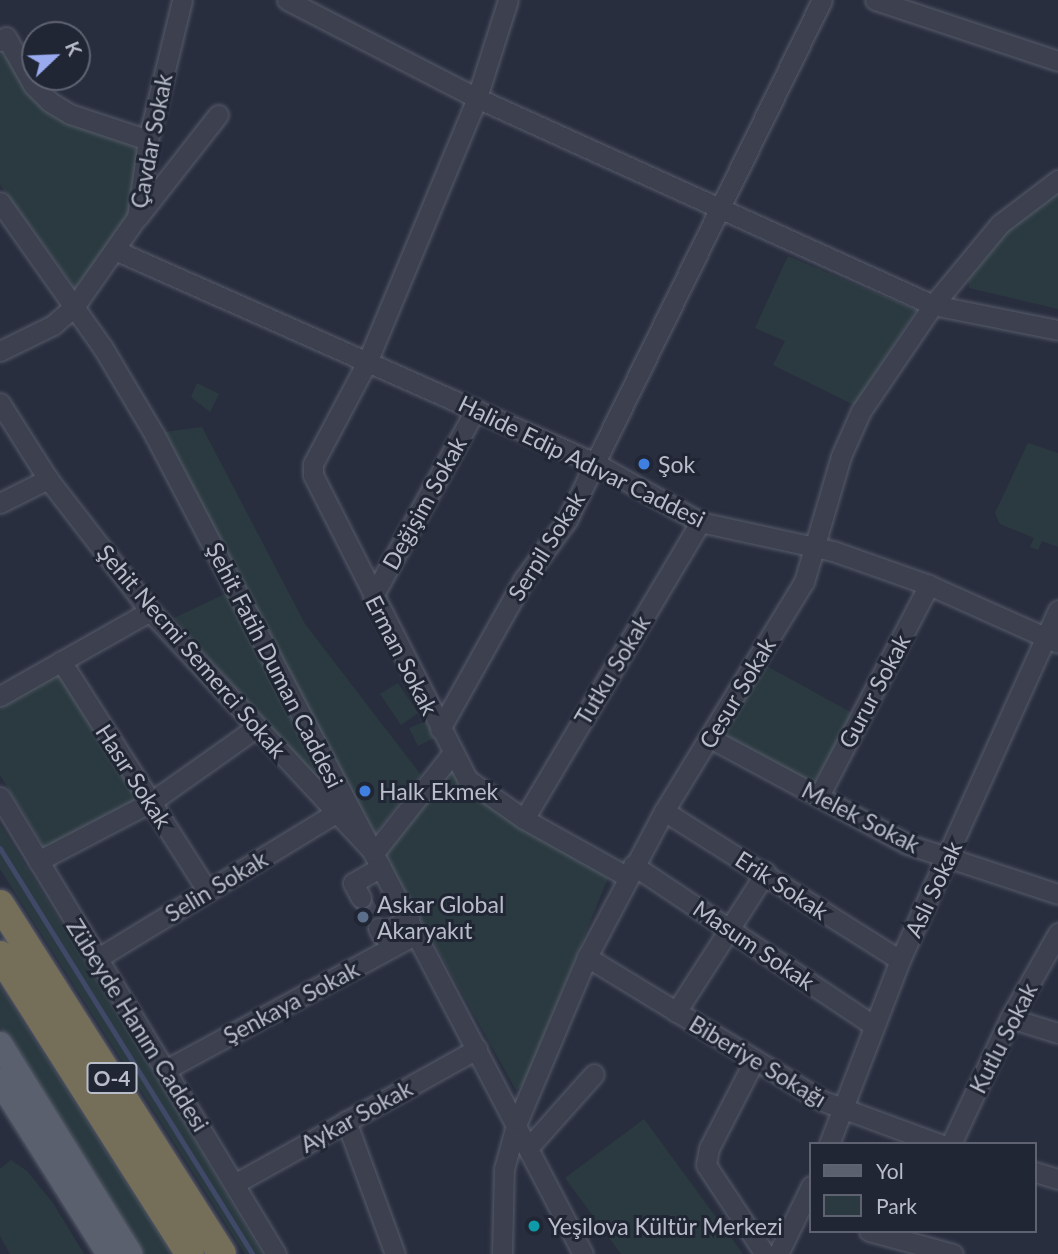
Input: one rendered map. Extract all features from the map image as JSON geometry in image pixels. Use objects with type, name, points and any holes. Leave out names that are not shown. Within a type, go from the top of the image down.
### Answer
[{"type":"highway","name":"O-4","points":[[0,904],[222,1254]]},
{"type":"highway","name":"O-4","points":[[0,955],[190,1254]]},
{"type":"main road","points":[[0,1044],[130,1254]]},
{"type":"main road","points":[[0,1080],[109,1254]]},
{"type":"street","name":"Çavdar Sokak","points":[[0,351],[53,325],[74,307],[137,217],[148,140],[182,0]]},
{"type":"street","points":[[287,0],[477,98],[933,305],[1058,330]]},
{"type":"street","points":[[367,362],[477,98],[509,0]]},
{"type":"street","name":"Serpil Sokak","points":[[440,729],[524,579],[567,520],[722,209],[822,0]]},
{"type":"street","points":[[875,0],[1058,61]]},
{"type":"street","points":[[2,34],[33,85],[50,102],[69,114],[148,140]]},
{"type":"street","points":[[137,217],[219,115]]},
{"type":"street","name":"Cesur Sokak","points":[[502,1254],[504,1169],[516,1125],[587,957],[629,870],[804,582],[841,456],[861,411],[933,305],[1000,224],[1058,180]]},
{"type":"street","name":"Şehit Fatih Duman Caddesi","points":[[0,202],[116,369],[180,482],[583,1254]]},
{"type":"street","name":"Halide Edip Adıvar Caddesi","points":[[115,250],[595,463],[700,522],[813,546],[929,585],[1053,640]]},
{"type":"street","name":"Erman Sokak","points":[[367,362],[313,464],[313,475],[452,754],[467,779],[524,818],[629,870]]},
{"type":"street","name":"Şehit Necmi Semerci Sokak","points":[[0,403],[48,479],[150,611],[377,860]]},
{"type":"street","name":"Değişim Sokak","points":[[373,596],[476,409]]},
{"type":"street","points":[[0,503],[48,479]]},
{"type":"street","name":"Tutku Sokak","points":[[524,818],[700,522]]},
{"type":"street","name":"Gurur Sokak","points":[[819,796],[929,585]]},
{"type":"street","name":"Aslı Sokak","points":[[830,1142],[900,960],[1053,640],[1058,610]]},
{"type":"street","points":[[0,696],[150,611]]},
{"type":"street","name":"Hasır Sokak","points":[[61,661],[207,890]]},
{"type":"street","points":[[38,861],[151,802],[257,727]]},
{"type":"street","name":"Melek Sokak","points":[[710,738],[907,844],[1058,894]]},
{"type":"street","points":[[361,898],[354,883],[377,860],[452,754]]},
{"type":"street","name":"Zübeyde Hanım Caddesi","points":[[0,797],[236,1183],[276,1254]]},
{"type":"street","name":"Erik Sokak","points":[[664,811],[766,872],[900,960]]},
{"type":"street","name":"Selin Sokak","points":[[98,958],[334,814]]},
{"type":"street","name":"Masum Sokak","points":[[629,870],[730,928],[874,1026]]},
{"type":"street","points":[[676,1012],[766,872]]},
{"type":"street","points":[[378,928],[381,934],[413,926]]},
{"type":"street","name":"Şenkaya Sokak","points":[[165,1070],[413,926]]},
{"type":"street","name":"Kutlu Sokak","points":[[952,1142],[1010,1018],[1058,933]]},
{"type":"street","name":"Biberiye Sokağı","points":[[587,957],[754,1061],[842,1110],[933,1142]]},
{"type":"street","points":[[1010,1018],[1058,1033]]},
{"type":"street","name":"Aykar Sokak","points":[[236,1183],[477,1049]]},
{"type":"street","points":[[754,1061],[709,1148],[706,1166],[765,1254]]},
{"type":"street","points":[[528,1148],[594,1074]]},
{"type":"street","points":[[346,1121],[395,1254]]},
{"type":"street","points":[[1037,1173],[1058,1179]]},
{"type":"street","points":[[778,1254],[806,1214],[810,1192]]},
{"type":"street","points":[[876,1233],[953,1254]]},
{"type":"green space","points":[[0,54],[11,60],[21,75],[21,91],[46,91],[130,143],[139,154],[130,217],[75,288],[0,185]]},
{"type":"green space","points":[[1058,192],[1058,309],[969,288],[968,276],[1009,229]]},
{"type":"green space","points":[[788,256],[916,310],[854,405],[773,365],[785,341],[755,328]]},
{"type":"green space","points":[[197,383],[219,394],[210,412],[191,397]]},
{"type":"green space","points":[[202,427],[305,624],[421,775],[373,837],[165,432]]},
{"type":"green space","points":[[1028,443],[1058,453],[1058,547],[1042,541],[1038,550],[1030,547],[1034,538],[1000,524],[995,513]]},
{"type":"green space","points":[[227,593],[329,796],[174,618]]},
{"type":"green space","points":[[763,664],[854,714],[814,783],[730,742],[726,735],[730,718]]},
{"type":"green space","points":[[59,673],[144,806],[49,855],[0,775],[0,707]]},
{"type":"green space","points":[[398,683],[418,713],[401,725],[380,694]]},
{"type":"green space","points":[[426,721],[434,738],[418,746],[409,728]]},
{"type":"green space","points":[[451,768],[468,793],[608,878],[524,1084],[516,1090],[385,855]]},
{"type":"green space","points":[[0,824],[262,1254],[245,1254],[0,869]]},
{"type":"green space","points":[[0,986],[172,1254],[140,1254],[0,1027]]},
{"type":"green space","points":[[644,1119],[743,1254],[621,1254],[565,1178]]},
{"type":"green space","points":[[11,1160],[27,1171],[53,1203],[84,1254],[10,1254],[0,1236],[0,1169]]},
{"type":"waterway","points":[[0,848],[253,1254]]},
{"type":"tunnel","points":[[361,898],[378,928]]},
{"type":"place","name":"Şok","points":[[644,464]]},
{"type":"place","name":"Halk Ekmek","points":[[365,791]]},
{"type":"place","name":"Askar Global Akaryakıt","points":[[363,917]]},
{"type":"place","name":"Yeşilova Kültür Merkezi","points":[[534,1226]]}]
